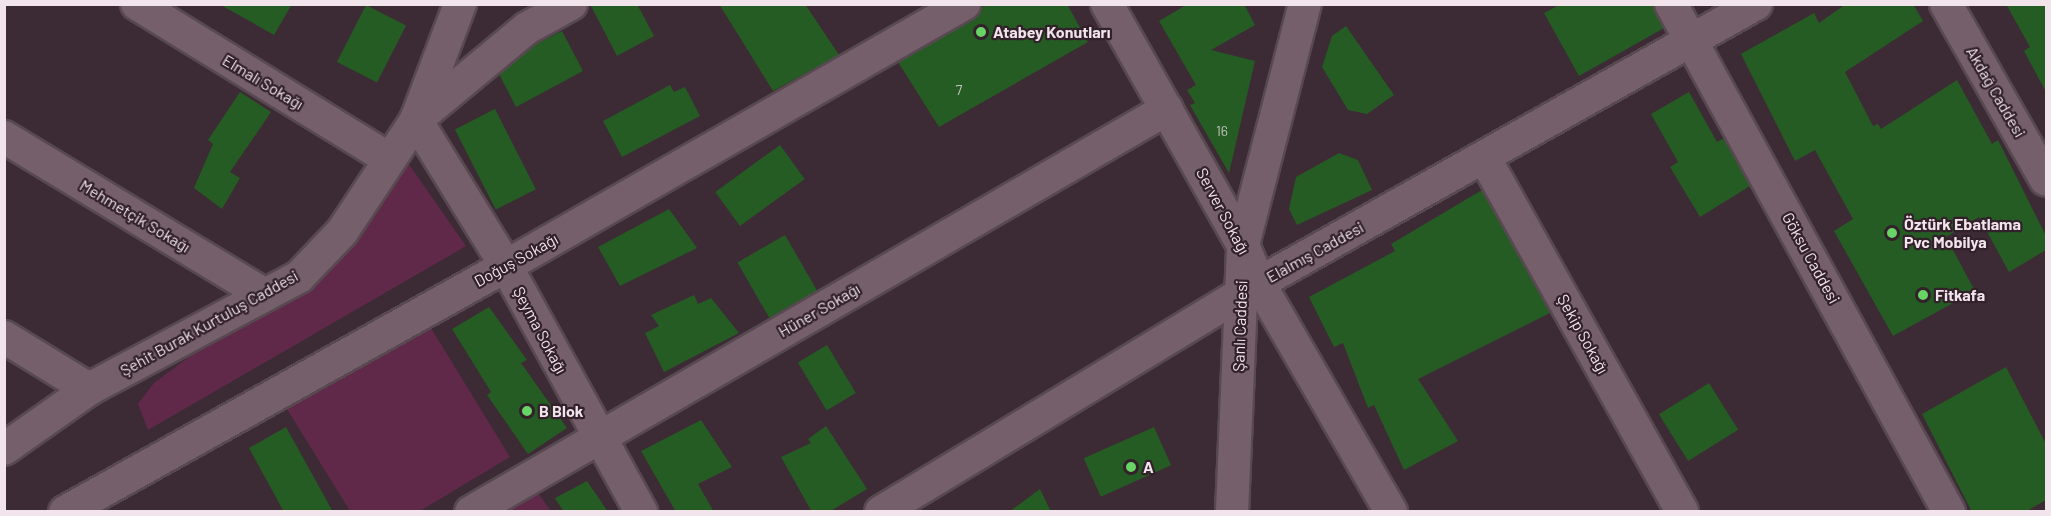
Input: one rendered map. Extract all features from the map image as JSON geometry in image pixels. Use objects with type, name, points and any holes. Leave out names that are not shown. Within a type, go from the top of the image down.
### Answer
[{"type":"street","name":"Elmalı Sokağı","points":[[137,4],[389,159]]},
{"type":"street","points":[[416,120],[527,28],[571,4]]},
{"type":"street","name":"Doğuş Sokağı","points":[[64,512],[506,266],[964,4]]},
{"type":"street","name":"Server Sokağı","points":[[1107,4],[1243,245]]},
{"type":"street","name":"Şanlı Caddesi","points":[[1232,512],[1250,288],[1243,245],[1305,4]]},
{"type":"street","name":"Göksu Caddesi","points":[[1671,4],[1949,512]]},
{"type":"street","name":"Elalmış Caddesi","points":[[881,512],[1250,288],[1692,42],[1756,4]]},
{"type":"street","name":"Akdağ Caddesi","points":[[1946,4],[2046,180]]},
{"type":"street","name":"Şehit Burak Kurtuluş Caddesi","points":[[4,449],[89,388],[298,277],[342,232],[416,120],[449,9]]},
{"type":"street","name":"Hüner Sokağı","points":[[471,512],[1167,109]]},
{"type":"street","name":"Şeyma Sokağı","points":[[416,120],[506,266],[641,512]]},
{"type":"street","name":"Mehmetçik Sokağı","points":[[4,137],[265,295]]},
{"type":"street","name":"Şekip Sokağı","points":[[1484,157],[1682,512]]},
{"type":"street","points":[[1250,288],[1391,512]]},
{"type":"street","points":[[4,337],[89,388]]},
{"type":"shaded area","points":[[401,153],[466,246],[148,430],[138,404],[154,383],[237,321]]},
{"type":"shaded area","points":[[423,315],[510,457],[420,511],[350,511],[282,401]]},
{"type":"shaded area","points":[[536,490],[551,511],[505,512]]},
{"type":"building","points":[[219,4],[292,4],[274,35]]},
{"type":"building","points":[[590,4],[637,4],[654,36],[617,56]]},
{"type":"building","points":[[719,4],[805,4],[839,55],[773,91]]},
{"type":"building","name":"Atabey Konutları","points":[[985,4],[1067,4],[1088,42],[939,127],[898,62],[973,20]]},
{"type":"building","points":[[1188,4],[1244,4],[1255,25],[1211,50],[1255,61],[1229,173],[1190,105],[1195,103],[1187,90],[1196,85],[1159,21]]},
{"type":"building","points":[[1561,4],[1653,4],[1664,28],[1579,76],[1544,13]]},
{"type":"building","points":[[1846,4],[1913,4],[1923,21],[1845,72],[1873,126],[1878,124],[1881,129],[1957,80],[1992,144],[1998,140],[2046,236],[2046,250],[2009,272],[1979,217],[1946,237],[1975,291],[1893,336],[1834,231],[1853,219],[1815,150],[1795,161],[1741,54],[1814,13],[1819,23]]},
{"type":"building","points":[[2006,4],[2046,4],[2046,92],[2024,51],[2030,47]]},
{"type":"building","points":[[366,5],[406,25],[377,82],[337,62]]},
{"type":"building","points":[[1346,26],[1394,95],[1367,114],[1348,110],[1322,67],[1332,36]]},
{"type":"building","points":[[562,31],[583,71],[516,107],[499,74],[534,45]]},
{"type":"building","points":[[670,85],[674,92],[685,87],[700,116],[622,157],[603,121]]},
{"type":"building","points":[[240,92],[271,112],[230,172],[240,178],[222,209],[194,188],[213,144],[208,140]]},
{"type":"building","points":[[1689,92],[1717,142],[1724,138],[1750,186],[1700,217],[1670,167],[1678,162],[1651,114]]},
{"type":"building","points":[[495,109],[536,189],[496,210],[455,129]]},
{"type":"building","points":[[780,145],[805,179],[740,226],[715,192]]},
{"type":"building","points":[[1339,153],[1358,160],[1372,190],[1297,225],[1289,209],[1296,177]]},
{"type":"building","points":[[1482,190],[1550,313],[1418,379],[1458,441],[1404,470],[1374,405],[1368,408],[1343,343],[1334,347],[1309,297],[1395,251],[1391,244]]},
{"type":"building","points":[[669,209],[697,248],[620,286],[598,247]]},
{"type":"building","points":[[785,235],[817,290],[769,318],[737,262]]},
{"type":"building","points":[[694,295],[698,304],[711,298],[739,333],[664,372],[645,333],[659,326],[651,315]]},
{"type":"building","points":[[489,307],[527,360],[521,363],[567,428],[528,454],[487,395],[491,392],[452,329]]},
{"type":"building","points":[[827,345],[856,393],[827,411],[798,363]]},
{"type":"building","points":[[2006,367],[2046,444],[2046,500],[2025,512],[1972,512],[1922,414]]},
{"type":"building","points":[[1709,383],[1738,430],[1688,461],[1659,414]]},
{"type":"building","points":[[701,420],[732,467],[698,484],[714,512],[676,512],[641,451]]},
{"type":"building","points":[[826,426],[867,489],[829,512],[812,512],[781,457],[811,443],[808,439]]},
{"type":"building","points":[[286,427],[333,512],[284,512],[249,448]]},
{"type":"building","name":"A","points":[[1154,427],[1171,465],[1101,497],[1084,458]]},
{"type":"building","points":[[587,481],[608,512],[564,512],[555,498]]},
{"type":"building","points":[[1040,489],[1051,512],[1009,512]]},
{"type":"place","name":"Atabey Konutları","points":[[981,32]]},
{"type":"place","name":"Öztürk Ebatlama Pvc Mobilya","points":[[1892,233]]},
{"type":"place","name":"Fitkafa","points":[[1923,295]]},
{"type":"place","name":"B Blok","points":[[527,411]]},
{"type":"place","name":"A","points":[[1131,467]]}]
